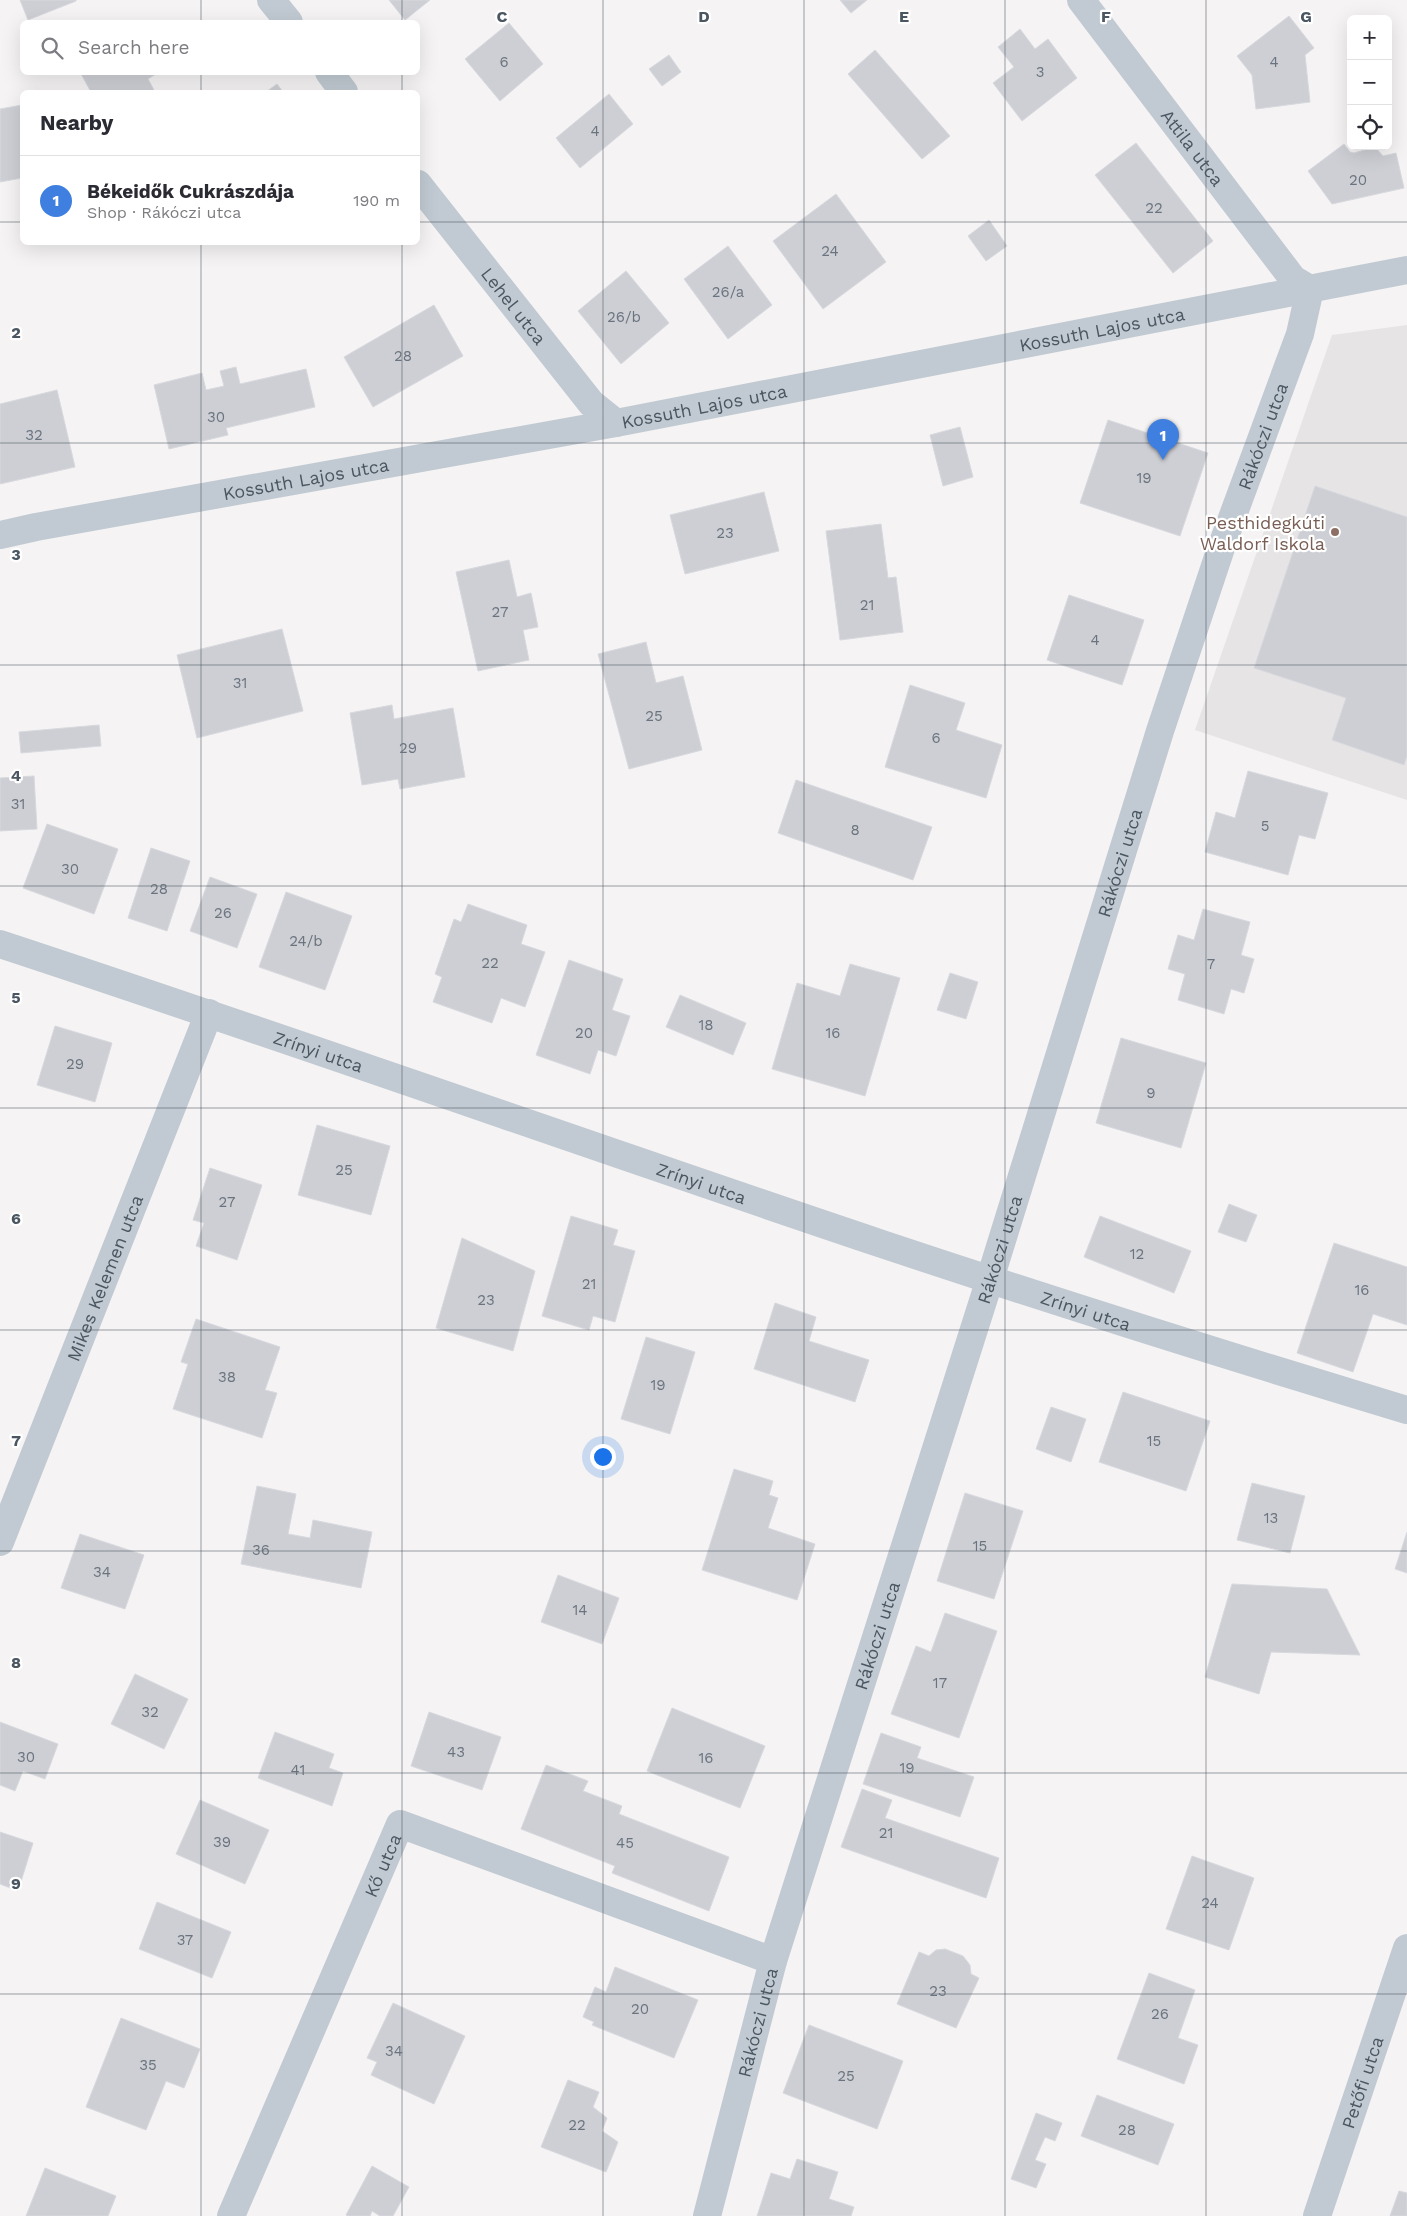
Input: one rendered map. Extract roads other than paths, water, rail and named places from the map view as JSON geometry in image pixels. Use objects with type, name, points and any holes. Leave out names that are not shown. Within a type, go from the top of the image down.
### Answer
[{"type":"street","points":[[271,0],[287,20]]},
{"type":"street","name":"Attila utca","points":[[1082,0],[1293,279],[1310,289]]},
{"type":"street","points":[[331,75],[342,90]]},
{"type":"street","name":"Lehel utca","points":[[420,187],[591,403],[616,423]]},
{"type":"street","name":"Kossuth Lajos utca","points":[[0,535],[616,423],[1407,270]]},
{"type":"street","name":"Rákóczi utca","points":[[708,2216],[773,1961],[990,1279],[1163,722],[1221,548],[1300,334],[1310,289]]},
{"type":"street","name":"Zrínyi utca","points":[[0,944],[209,1013],[1101,1316],[1407,1410]]},
{"type":"street","name":"Mikes Kelemen utca","points":[[0,1542],[209,1013]]},
{"type":"street","name":"Kő utca","points":[[231,2216],[400,1824],[773,1961]]},
{"type":"street","name":"Petőfi utca","points":[[1317,2216],[1407,1948]]},
{"type":"place","name":"Békeidők Cukrászdája","points":[[1163,460]]},
{"type":"place","name":"Pesthidegkúti Waldorf Iskola","points":[[1335,532]]}]
